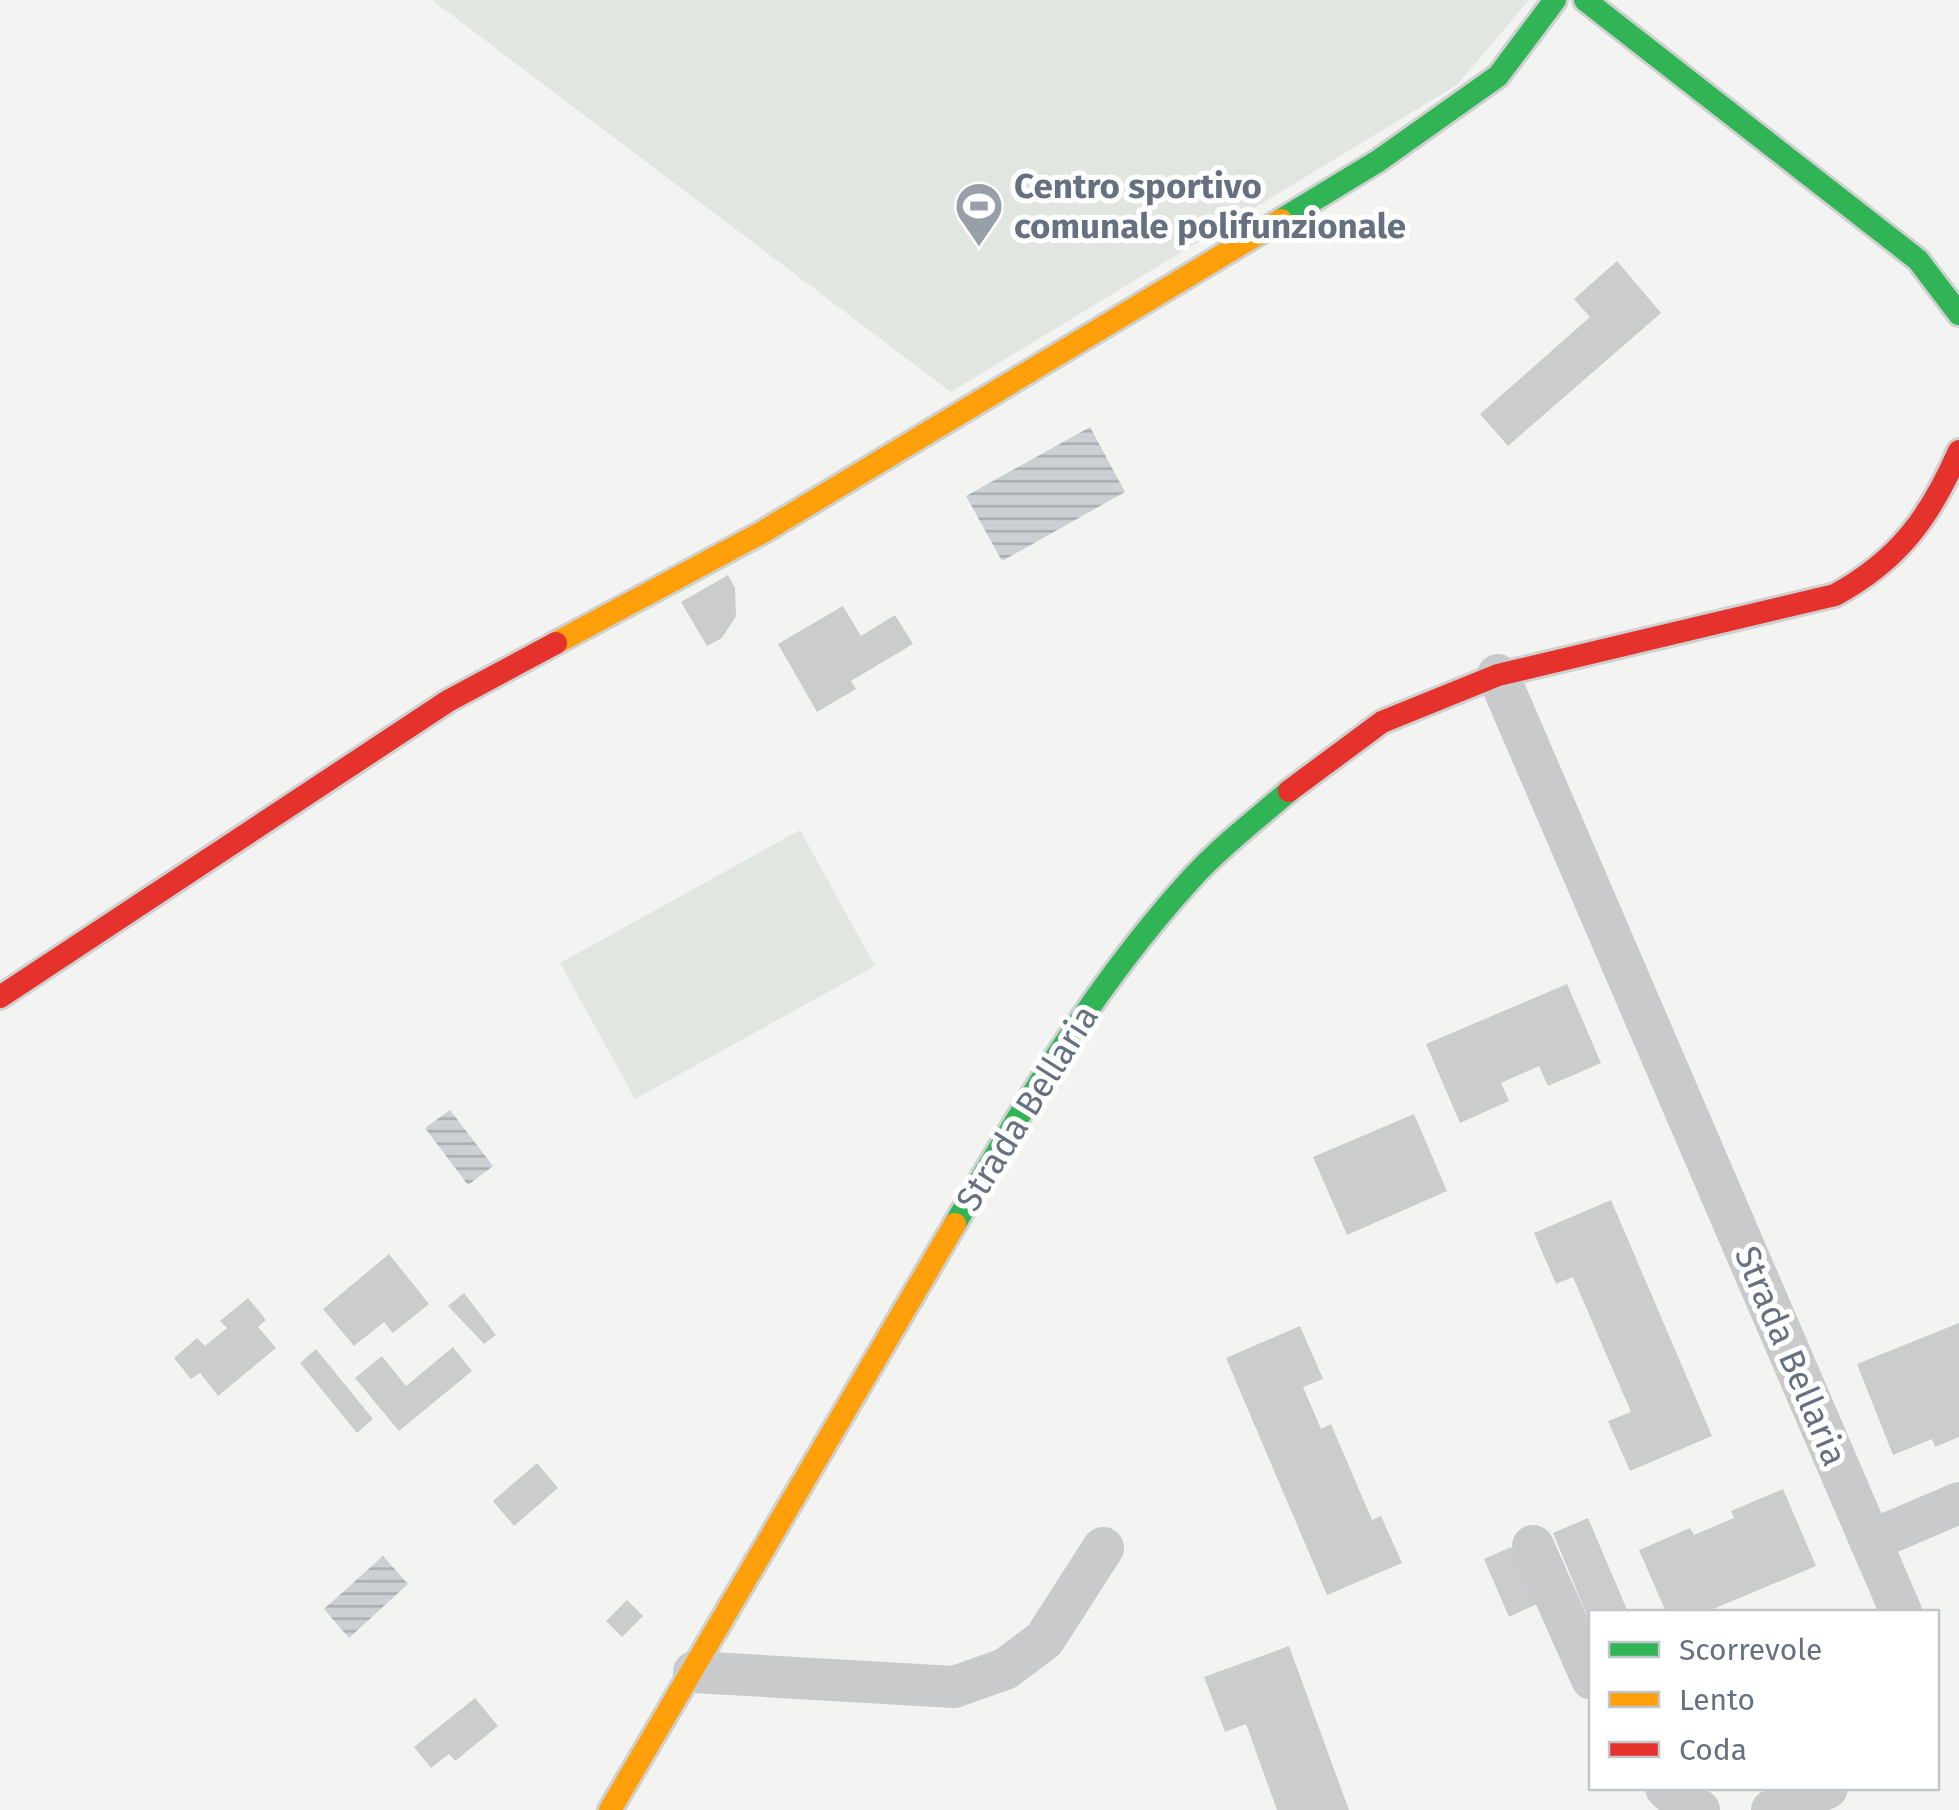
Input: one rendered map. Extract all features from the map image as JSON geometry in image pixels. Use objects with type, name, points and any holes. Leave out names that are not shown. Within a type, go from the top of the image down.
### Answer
[{"type":"street","points":[[0,998],[448,701],[761,533],[1378,161],[1498,76],[1556,0]]},
{"type":"street","points":[[1585,0],[1918,260],[1959,314]]},
{"type":"street","name":"Strada Bellaria","points":[[610,1810],[1046,1068],[1107,979],[1194,875],[1309,774],[1382,722],[1498,675],[1835,595],[1878,574],[1918,531],[1938,501],[1959,451]]},
{"type":"street","name":"Strada Bellaria","points":[[1498,675],[1900,1610]]},
{"type":"street","points":[[1870,1542],[1959,1503]]},
{"type":"street","points":[[1533,1546],[1589,1672]]},
{"type":"street","points":[[694,1672],[954,1687],[1005,1669],[1044,1640],[1103,1548]]},
{"type":"street","points":[[1669,1790],[1699,1810]]},
{"type":"street","points":[[1772,1810],[1822,1790]]},
{"type":"shaded area","name":"Centro sportivo comunale polifunzionale","points":[[432,0],[1529,0],[1457,85],[951,392]]},
{"type":"shaded area","points":[[1090,427],[1125,492],[1002,561],[966,496]]},
{"type":"shaded area","points":[[800,830],[875,966],[635,1099],[560,963]]},
{"type":"shaded area","points":[[450,1110],[493,1166],[468,1185],[425,1128]]},
{"type":"shaded area","points":[[383,1556],[408,1584],[349,1638],[324,1609]]},
{"type":"building","points":[[1617,261],[1661,313],[1508,446],[1480,414],[1590,317],[1574,299]]},
{"type":"building","points":[[728,575],[735,588],[736,616],[722,638],[707,646],[681,602]]},
{"type":"building","points":[[843,606],[861,636],[895,615],[913,644],[851,681],[856,689],[817,712],[778,644]]},
{"type":"building","points":[[1567,984],[1601,1063],[1548,1086],[1539,1066],[1501,1083],[1509,1101],[1460,1123],[1426,1044]]},
{"type":"building","points":[[1414,1114],[1447,1191],[1347,1235],[1313,1157]]},
{"type":"building","points":[[1611,1200],[1712,1436],[1630,1471],[1608,1421],[1631,1412],[1573,1277],[1556,1284],[1534,1233]]},
{"type":"building","points":[[389,1254],[429,1304],[393,1333],[384,1322],[354,1346],[323,1309]]},
{"type":"building","points":[[464,1293],[496,1335],[484,1344],[448,1306]]},
{"type":"building","points":[[248,1298],[266,1320],[258,1327],[276,1348],[218,1396],[200,1373],[191,1379],[174,1358],[197,1338],[205,1346],[227,1328],[220,1321]]},
{"type":"building","points":[[1959,1323],[1959,1437],[1935,1447],[1932,1439],[1893,1455],[1857,1364]]},
{"type":"building","points":[[1300,1326],[1323,1379],[1303,1387],[1321,1429],[1331,1424],[1372,1520],[1381,1516],[1402,1563],[1327,1595],[1226,1358]]},
{"type":"building","points":[[453,1347],[472,1371],[399,1431],[355,1378],[382,1356],[406,1386]]},
{"type":"building","points":[[316,1349],[373,1419],[357,1433],[300,1363]]},
{"type":"building","points":[[537,1463],[558,1488],[514,1526],[493,1501]]},
{"type":"building","points":[[1783,1489],[1816,1566],[1711,1610],[1665,1610],[1639,1550],[1690,1528],[1694,1535],[1734,1518],[1731,1511]]},
{"type":"building","points":[[1588,1518],[1627,1610],[1589,1610],[1589,1620],[1553,1533]]},
{"type":"building","points":[[1511,1547],[1537,1604],[1509,1617],[1484,1559]]},
{"type":"building","points":[[627,1600],[643,1616],[622,1637],[606,1621]]},
{"type":"building","points":[[1289,1646],[1349,1810],[1277,1810],[1246,1724],[1225,1732],[1204,1677]]},
{"type":"building","points":[[475,1698],[498,1726],[455,1761],[449,1754],[431,1768],[414,1747]]},
{"type":"traffic: fast","points":[[1281,220],[1378,161],[1498,76],[1555,0]]},
{"type":"traffic: fast","points":[[1585,0],[1918,260],[1959,314]]},
{"type":"traffic: fast","points":[[955,1224],[1036,1089],[1124,959],[1203,866],[1289,791]]},
{"type":"traffic: slow","points":[[556,643],[761,533],[1281,220]]},
{"type":"traffic: slow","points":[[610,1810],[955,1224]]},
{"type":"traffic: jam","points":[[1289,791],[1382,722],[1498,675],[1835,595],[1877,567],[1910,535],[1959,451]]},
{"type":"traffic: jam","points":[[0,997],[448,701],[556,643]]},
{"type":"place","name":"Centro sportivo comunale polifunzionale","points":[[979,248]]}]
